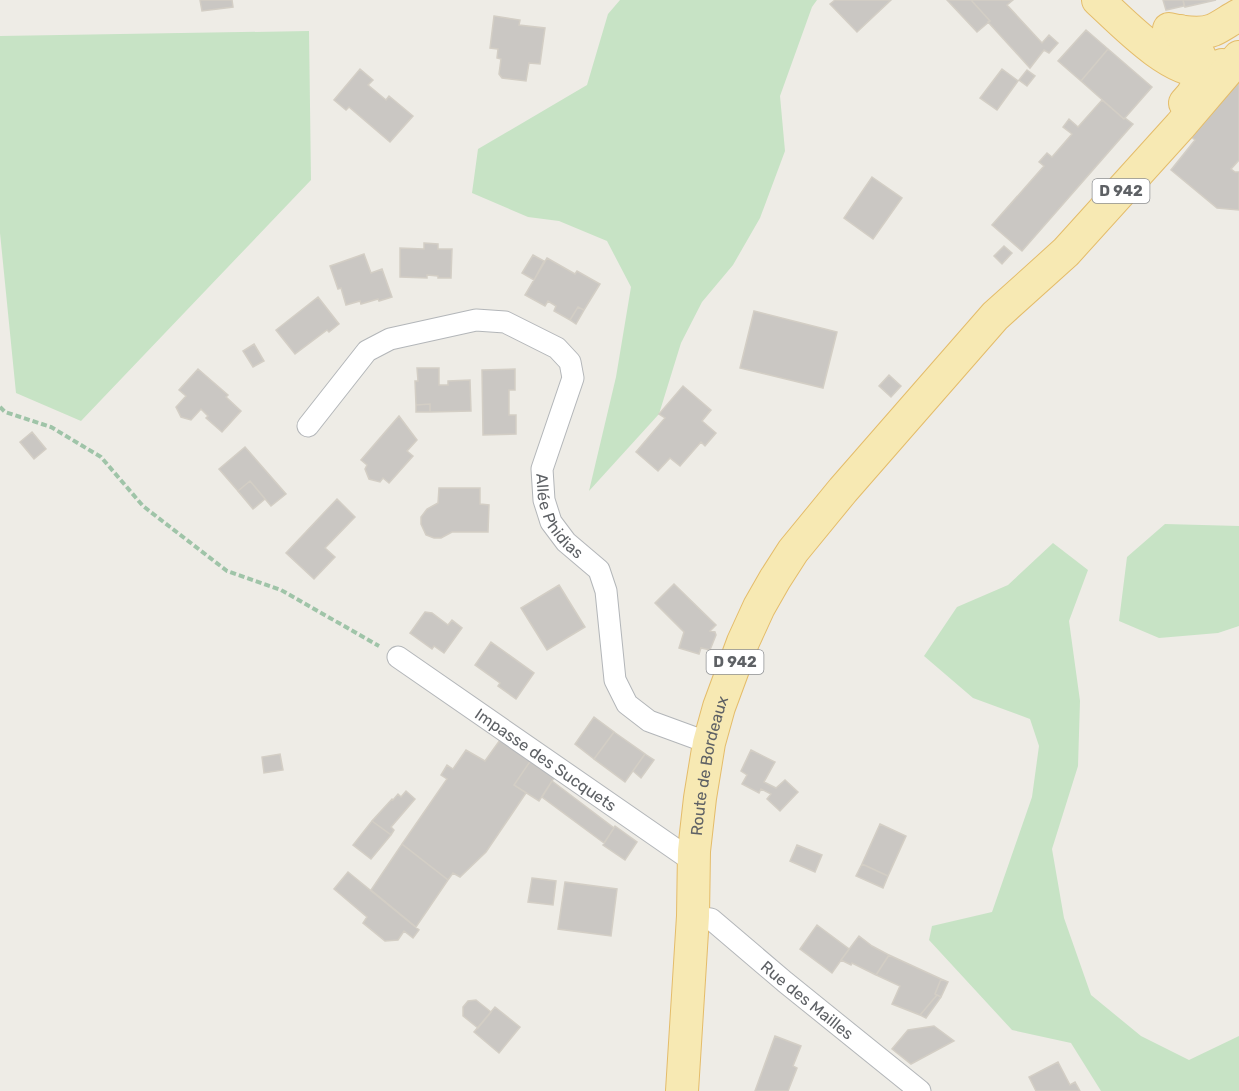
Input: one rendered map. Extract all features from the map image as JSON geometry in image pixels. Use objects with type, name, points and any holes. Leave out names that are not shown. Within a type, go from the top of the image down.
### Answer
[{"type":"main road","points":[[1098,0],[1158,26],[1172,43],[1175,80],[1173,95],[1165,112]]},
{"type":"main road","points":[[1172,43],[1213,30],[1239,15]]},
{"type":"main road","points":[[1172,43],[1190,39],[1197,48],[1205,71]]},
{"type":"main road","points":[[995,316],[1192,95],[1205,71],[1239,39]]},
{"type":"main road","points":[[1205,71],[1226,64],[1239,55]]},
{"type":"main road","name":"Route de Bordeaux","points":[[995,316],[1066,252],[1180,126],[1239,55]]},
{"type":"main road","name":"D 942","points":[[1165,112],[1205,71]]},
{"type":"main road","name":"Route de Bordeaux","points":[[682,1091],[693,916],[694,862],[700,798],[709,743],[727,685],[759,607],[793,551],[843,490],[995,316],[1050,237],[1165,112]]},
{"type":"street","name":"Allée Phidias","points":[[308,426],[367,351],[390,339],[476,320],[505,322],[557,348],[570,362],[573,378],[542,469],[544,500],[551,522],[566,542],[599,570],[606,591],[615,680],[627,704],[650,721],[709,743]]},
{"type":"street","name":"Impasse des Sucquets","points":[[398,657],[694,862]]},
{"type":"street","name":"Rue des Mailles","points":[[693,916],[711,919],[920,1091]]},
{"type":"path","points":[[0,407],[5,412],[51,427],[101,457],[143,506],[227,571],[281,590],[398,657]]},
{"type":"green space","points":[[620,0],[817,0],[812,7],[780,96],[785,151],[760,218],[733,265],[702,302],[681,343],[659,414],[589,491],[616,377],[631,287],[607,241],[559,221],[528,217],[472,193],[478,149],[587,85],[608,14]]},
{"type":"green space","points":[[309,31],[311,180],[81,421],[16,393],[0,233],[0,36]]},
{"type":"green space","points":[[1165,524],[1239,526],[1239,626],[1218,633],[1159,638],[1119,621],[1127,557]]},
{"type":"green space","points":[[1053,543],[1088,570],[1069,621],[1080,701],[1078,766],[1052,849],[1064,918],[1091,995],[1141,1036],[1189,1060],[1239,1036],[1239,1091],[1101,1091],[1071,1043],[1012,1030],[929,940],[932,926],[992,912],[1032,797],[1039,746],[1030,719],[973,698],[924,656],[957,607],[1008,585]]},
{"type":"building","points":[[200,0],[232,0],[233,7],[202,11]]},
{"type":"building","points":[[835,0],[891,0],[857,32],[830,4]]},
{"type":"building","points":[[947,0],[971,0],[990,21],[977,32]]},
{"type":"building","points":[[971,0],[1013,0],[1007,5],[1042,43],[1049,35],[1058,43],[1049,53],[1044,50],[1030,68]]},
{"type":"building","points":[[1163,0],[1183,0],[1184,6],[1166,10]]},
{"type":"building","points":[[1183,0],[1216,0],[1185,7]]},
{"type":"building","points":[[494,16],[520,20],[519,25],[545,28],[540,64],[529,63],[526,81],[502,78],[499,74],[501,59],[497,58],[498,49],[490,48]]},
{"type":"building","points":[[1086,30],[1108,49],[1081,81],[1058,61]]},
{"type":"building","points":[[1108,49],[1152,87],[1124,119],[1081,81]]},
{"type":"building","points":[[360,69],[373,80],[368,85],[386,100],[389,96],[413,116],[390,142],[349,107],[346,110],[334,100]]},
{"type":"building","points":[[1002,69],[1018,81],[997,110],[980,98]]},
{"type":"building","points":[[1027,70],[1035,76],[1027,86],[1019,80]]},
{"type":"building","points":[[1239,80],[1239,160],[1231,169],[1239,172],[1239,210],[1217,208],[1171,170],[1195,140],[1189,135]]},
{"type":"building","points":[[1102,100],[1133,124],[1022,251],[992,225],[1044,166],[1039,162],[1047,153],[1052,157],[1072,134],[1063,127],[1069,119],[1078,127]]},
{"type":"building","points":[[872,177],[902,198],[873,239],[844,218]]},
{"type":"building","points":[[424,243],[438,244],[438,249],[452,249],[451,278],[427,275],[427,278],[400,277],[400,248],[424,249]]},
{"type":"building","points":[[1004,246],[1012,253],[1002,264],[994,256]]},
{"type":"building","points":[[364,254],[371,273],[382,269],[392,297],[346,305],[341,288],[338,289],[330,266]]},
{"type":"building","points":[[533,255],[544,261],[534,280],[522,273]]},
{"type":"building","points":[[547,258],[575,274],[577,271],[600,284],[584,310],[578,307],[570,320],[554,311],[556,306],[548,301],[545,306],[525,295]]},
{"type":"building","points":[[318,297],[339,324],[329,332],[327,330],[295,354],[276,330]]},
{"type":"building","points":[[578,307],[584,310],[576,324],[570,320]]},
{"type":"building","points":[[754,311],[837,332],[823,388],[740,368]]},
{"type":"building","points":[[254,344],[264,361],[253,367],[243,351]]},
{"type":"building","points":[[417,368],[439,368],[439,385],[448,385],[448,381],[470,380],[471,411],[430,412],[430,404],[416,405]]},
{"type":"building","points":[[198,369],[228,395],[226,397],[241,411],[222,432],[206,418],[208,416],[201,409],[191,420],[181,417],[176,407],[186,396],[179,390]]},
{"type":"building","points":[[515,369],[515,390],[509,390],[509,415],[516,415],[516,434],[483,435],[482,370]]},
{"type":"building","points":[[889,375],[901,386],[891,397],[879,386]]},
{"type":"building","points":[[683,386],[711,410],[702,421],[716,433],[705,446],[701,442],[680,466],[670,458],[658,471],[636,452],[665,418],[659,414]]},
{"type":"building","points":[[430,404],[430,412],[416,412],[416,405]]},
{"type":"building","points":[[399,416],[417,440],[407,451],[413,456],[389,483],[383,478],[380,482],[369,479],[365,469],[367,465],[361,460]]},
{"type":"building","points":[[32,432],[46,449],[34,459],[20,442]]},
{"type":"building","points":[[245,447],[286,494],[271,506],[250,481],[238,491],[219,469]]},
{"type":"building","points":[[250,481],[265,499],[253,509],[238,491]]},
{"type":"building","points":[[439,488],[480,488],[480,504],[489,505],[488,532],[452,532],[441,538],[426,535],[421,524],[421,517],[427,509],[438,503]]},
{"type":"building","points":[[337,499],[355,517],[325,548],[335,557],[314,579],[286,553]]},
{"type":"building","points":[[674,584],[716,625],[710,631],[715,632],[716,635],[710,650],[701,648],[699,654],[679,648],[684,632],[655,603]]},
{"type":"building","points":[[559,585],[585,627],[547,650],[521,608]]},
{"type":"building","points":[[425,612],[432,613],[448,625],[452,620],[462,628],[444,653],[434,646],[432,649],[410,633]]},
{"type":"building","points":[[491,642],[534,673],[516,699],[498,686],[500,683],[475,665]]},
{"type":"building","points":[[594,717],[614,732],[594,759],[575,744]]},
{"type":"building","points":[[614,732],[645,754],[625,782],[594,759]]},
{"type":"building","points":[[500,740],[531,760],[514,785],[526,793],[486,852],[460,877],[453,873],[448,880],[402,844],[447,779],[441,775],[447,765],[453,769],[466,750],[485,761]]},
{"type":"building","points":[[751,750],[775,762],[764,782],[776,788],[785,780],[798,792],[780,811],[767,799],[771,794],[761,789],[759,793],[742,784],[747,775],[741,771]]},
{"type":"building","points":[[280,754],[283,770],[264,773],[262,757]]},
{"type":"building","points":[[645,754],[654,760],[641,778],[633,771]]},
{"type":"building","points":[[531,760],[554,778],[539,801],[514,785]]},
{"type":"building","points":[[552,781],[614,828],[604,843],[542,797]]},
{"type":"building","points":[[406,791],[415,799],[391,827],[394,830],[391,835],[372,821],[392,799],[398,794],[401,797]]},
{"type":"building","points":[[372,821],[391,835],[371,859],[353,845]]},
{"type":"building","points":[[880,824],[906,836],[888,876],[862,864]]},
{"type":"building","points":[[615,826],[637,842],[625,860],[603,845]]},
{"type":"building","points":[[402,844],[448,880],[416,927],[371,890]]},
{"type":"building","points":[[797,845],[822,855],[815,872],[790,861]]},
{"type":"building","points":[[862,864],[888,876],[883,888],[856,876]]},
{"type":"building","points":[[348,872],[419,930],[413,938],[404,931],[398,940],[385,941],[363,923],[367,917],[334,889]]},
{"type":"building","points":[[532,878],[556,881],[553,905],[528,902]]},
{"type":"building","points":[[565,882],[617,889],[611,936],[558,929]]},
{"type":"building","points":[[817,925],[849,949],[832,973],[800,949]]},
{"type":"building","points":[[859,936],[889,955],[876,975],[841,960]]},
{"type":"building","points":[[889,955],[941,979],[935,994],[937,995],[920,1015],[892,1004],[900,986],[876,975]]},
{"type":"building","points":[[941,979],[948,982],[941,997],[935,994]]},
{"type":"building","points":[[937,995],[941,997],[926,1018],[920,1015]]},
{"type":"building","points":[[476,1000],[491,1012],[478,1028],[463,1016],[463,1007],[468,1001]]},
{"type":"building","points":[[495,1007],[520,1027],[499,1053],[474,1032]]},
{"type":"building","points":[[934,1026],[954,1041],[911,1064],[892,1049],[908,1030]]},
{"type":"building","points":[[775,1036],[801,1046],[793,1066],[797,1068],[788,1091],[755,1091]]},
{"type":"building","points":[[1058,1062],[1070,1085],[1075,1082],[1080,1091],[1036,1091],[1029,1077]]}]
